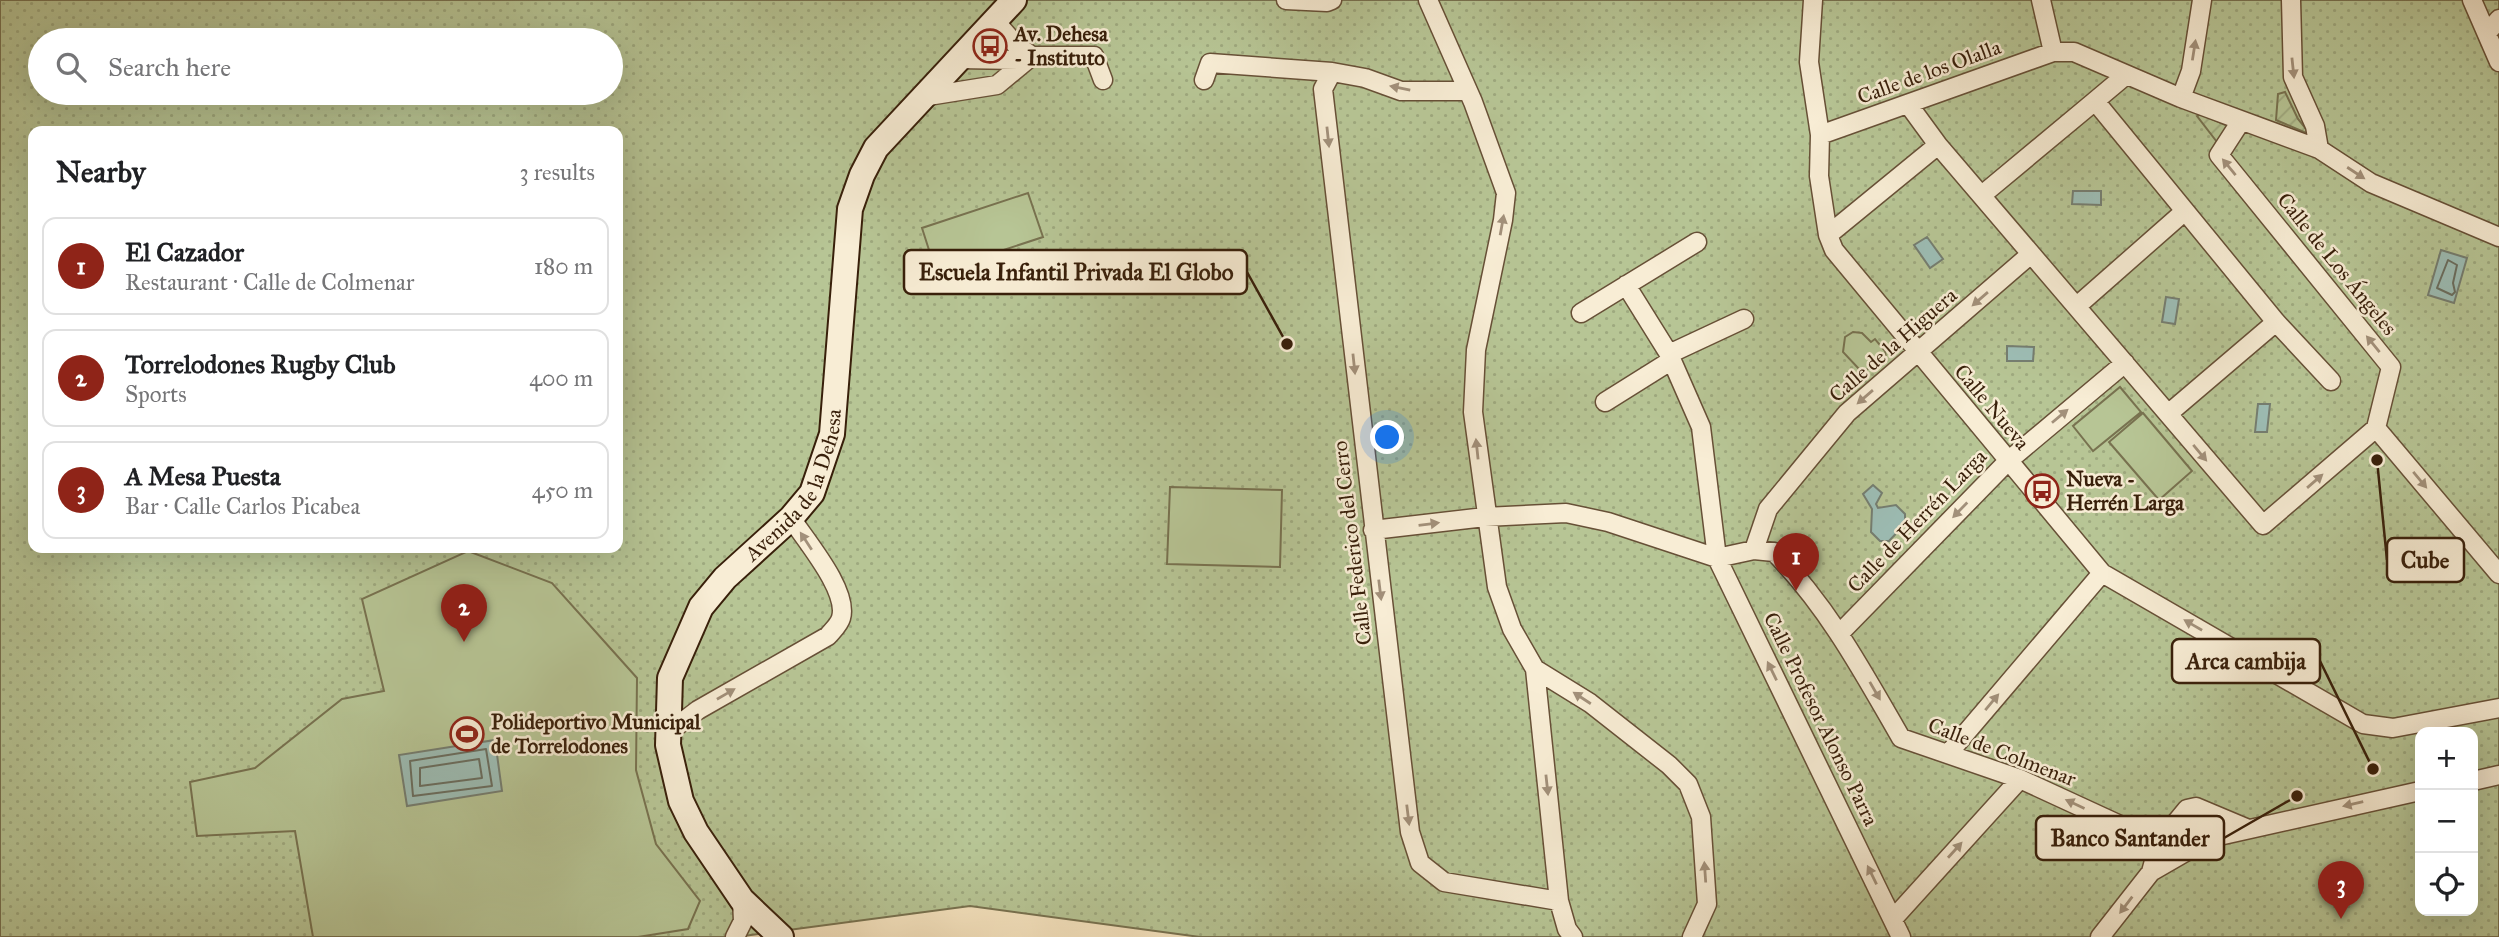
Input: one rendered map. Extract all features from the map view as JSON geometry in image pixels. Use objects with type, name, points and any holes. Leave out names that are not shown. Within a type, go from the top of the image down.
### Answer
[{"type":"street","name":"Avenida de la Dehesa","points":[[780,937],[742,900],[696,832],[681,801],[671,765],[668,732],[670,678],[701,607],[725,578],[791,518],[812,493],[832,434],[850,209],[862,175],[876,148],[959,59],[995,10],[1014,0]]},
{"type":"street","points":[[1286,0],[1332,0]]},
{"type":"street","points":[[1428,0],[1468,91],[1506,193],[1503,220],[1476,350],[1474,412],[1485,517],[1497,587],[1512,629],[1535,669],[1559,901],[1567,929],[1573,937]]},
{"type":"street","name":"Calle Nueva","points":[[1813,0],[1809,62],[1820,135],[1819,176],[1828,235],[1839,259],[2102,573],[2363,724],[2381,728],[2499,708]]},
{"type":"street","points":[[2040,0],[2053,52],[2074,52],[2181,98],[2319,149],[2371,183],[2499,237]]},
{"type":"street","points":[[2181,98],[2191,71],[2202,0]]},
{"type":"street","points":[[2291,0],[2293,77],[2315,126],[2319,149]]},
{"type":"street","points":[[2472,0],[2493,26],[2499,62]]},
{"type":"street","points":[[995,10],[1016,45],[1028,58]]},
{"type":"street","name":"Calle de los Olalla","points":[[1820,135],[2053,52]]},
{"type":"street","points":[[959,59],[1094,56],[1103,80]]},
{"type":"street","points":[[922,97],[997,85],[1028,58]]},
{"type":"street","points":[[1204,80],[1210,62],[1332,72],[1365,78],[1401,91],[1468,91]]},
{"type":"street","name":"Calle Federico del Cerro","points":[[1332,72],[1323,89],[1410,832],[1420,863],[1444,882],[1559,901]]},
{"type":"street","points":[[1982,195],[2126,75]]},
{"type":"street","points":[[2095,101],[2276,322],[2331,381]]},
{"type":"street","points":[[1908,104],[1938,145],[2263,525],[2376,428],[2499,575]]},
{"type":"street","name":"Calle de Los Ángeles","points":[[2241,121],[2219,155],[2391,366],[2376,428]]},
{"type":"street","points":[[1828,235],[1938,145]]},
{"type":"street","points":[[2077,306],[2185,211]]},
{"type":"street","points":[[1581,313],[1696,242]]},
{"type":"street","name":"Calle de la Higuera","points":[[1754,550],[1768,509],[1847,413],[2031,254]]},
{"type":"street","name":"Calle Profesor Alonso Parra","points":[[1626,285],[1671,357],[1701,427],[1717,558],[1901,937]]},
{"type":"street","points":[[1605,402],[1671,357],[1744,319]]},
{"type":"street","points":[[2168,414],[2276,322]]},
{"type":"street","name":"Calle de Herrén Larga","points":[[1841,632],[2008,461],[2125,363]]},
{"type":"street","points":[[1373,530],[1485,517],[1566,513],[1608,522],[1717,558],[1754,550]]},
{"type":"street","points":[[668,732],[698,710],[828,636],[841,621],[839,590],[791,518]]},
{"type":"street","name":"Calle de Colmenar","points":[[1754,550],[1774,552],[1801,579],[1841,632],[1901,738],[2020,779],[2159,843]]},
{"type":"street","points":[[1948,754],[2102,573]]},
{"type":"street","points":[[1535,669],[1590,703],[1688,784],[1701,817],[1707,904],[1692,937]]},
{"type":"street","points":[[2478,779],[2499,775]]},
{"type":"street","points":[[1893,919],[2020,779]]},
{"type":"street","points":[[2100,937],[2151,872],[2210,838],[2415,792]]},
{"type":"street","points":[[2151,872],[2159,843],[2187,809],[2196,807],[2246,828]]},
{"type":"street","name":"Avenida de la Dehesa","points":[[742,900],[754,937]]},
{"type":"street","points":[[735,937],[743,921],[742,900]]},
{"type":"street","points":[[769,937],[780,937]]},
{"type":"green space","points":[[0,0],[2499,0],[2499,937],[1200,937],[970,906],[736,937],[0,937]]},
{"type":"green space","points":[[2285,92],[2298,119],[2311,135],[2276,120],[2278,94]]},
{"type":"green space","points":[[2201,114],[2230,127],[2217,142],[2197,116]]},
{"type":"green space","points":[[1028,193],[1043,237],[936,272],[922,228]]},
{"type":"green space","points":[[1853,332],[1862,333],[1871,342],[1875,339],[1885,351],[1886,358],[1872,369],[1859,369],[1843,352],[1845,337]]},
{"type":"green space","points":[[2120,387],[2141,412],[2093,451],[2073,426]]},
{"type":"green space","points":[[2143,413],[2192,471],[2159,500],[2109,442]]},
{"type":"green space","points":[[1170,487],[1282,490],[1280,567],[1167,564]]},
{"type":"green space","name":"Polideportivo Municipal de Torrelodones","points":[[464,553],[473,553],[552,583],[637,678],[636,770],[656,844],[700,901],[688,929],[638,937],[313,937],[295,831],[197,836],[190,782],[255,768],[342,699],[384,691],[362,599]]},
{"type":"green space","points":[[2199,813],[2214,823],[2211,828],[2174,850],[2168,847],[2167,841],[2182,822]]},
{"type":"water","points":[[2073,191],[2101,191],[2101,205],[2072,204]]},
{"type":"water","points":[[1927,237],[1943,259],[1930,268],[1914,245]]},
{"type":"water","points":[[2441,250],[2467,258],[2454,303],[2428,295]]},
{"type":"water","points":[[2166,297],[2179,299],[2175,324],[2162,322]]},
{"type":"water","points":[[2007,346],[2034,347],[2033,361],[2007,361]]},
{"type":"water","points":[[2258,404],[2270,404],[2267,432],[2255,432]]},
{"type":"water","points":[[1873,485],[1882,493],[1876,504],[1878,508],[1896,505],[1905,514],[1905,524],[1889,541],[1880,541],[1871,532],[1872,509],[1863,494]]},
{"type":"water","points":[[495,740],[502,791],[407,806],[399,755]]},
{"type":"place","name":"Av. Dehesa - Instituto","points":[[990,46]]},
{"type":"place","name":"Escuela Infantil Privada El Globo","points":[[1287,344]]},
{"type":"place","name":"Cube","points":[[2377,460]]},
{"type":"place","name":"Nueva - Herrén Larga","points":[[2042,491]]},
{"type":"place","name":"El Cazador","points":[[1796,591]]},
{"type":"place","name":"Torrelodones Rugby Club","points":[[464,642]]},
{"type":"place","name":"Polideportivo Municipal de Torrelodones","points":[[467,734]]},
{"type":"place","name":"Arca cambija","points":[[2373,769]]},
{"type":"place","name":"Banco Santander","points":[[2297,796]]},
{"type":"place","name":"A Mesa Puesta","points":[[2341,919]]}]
